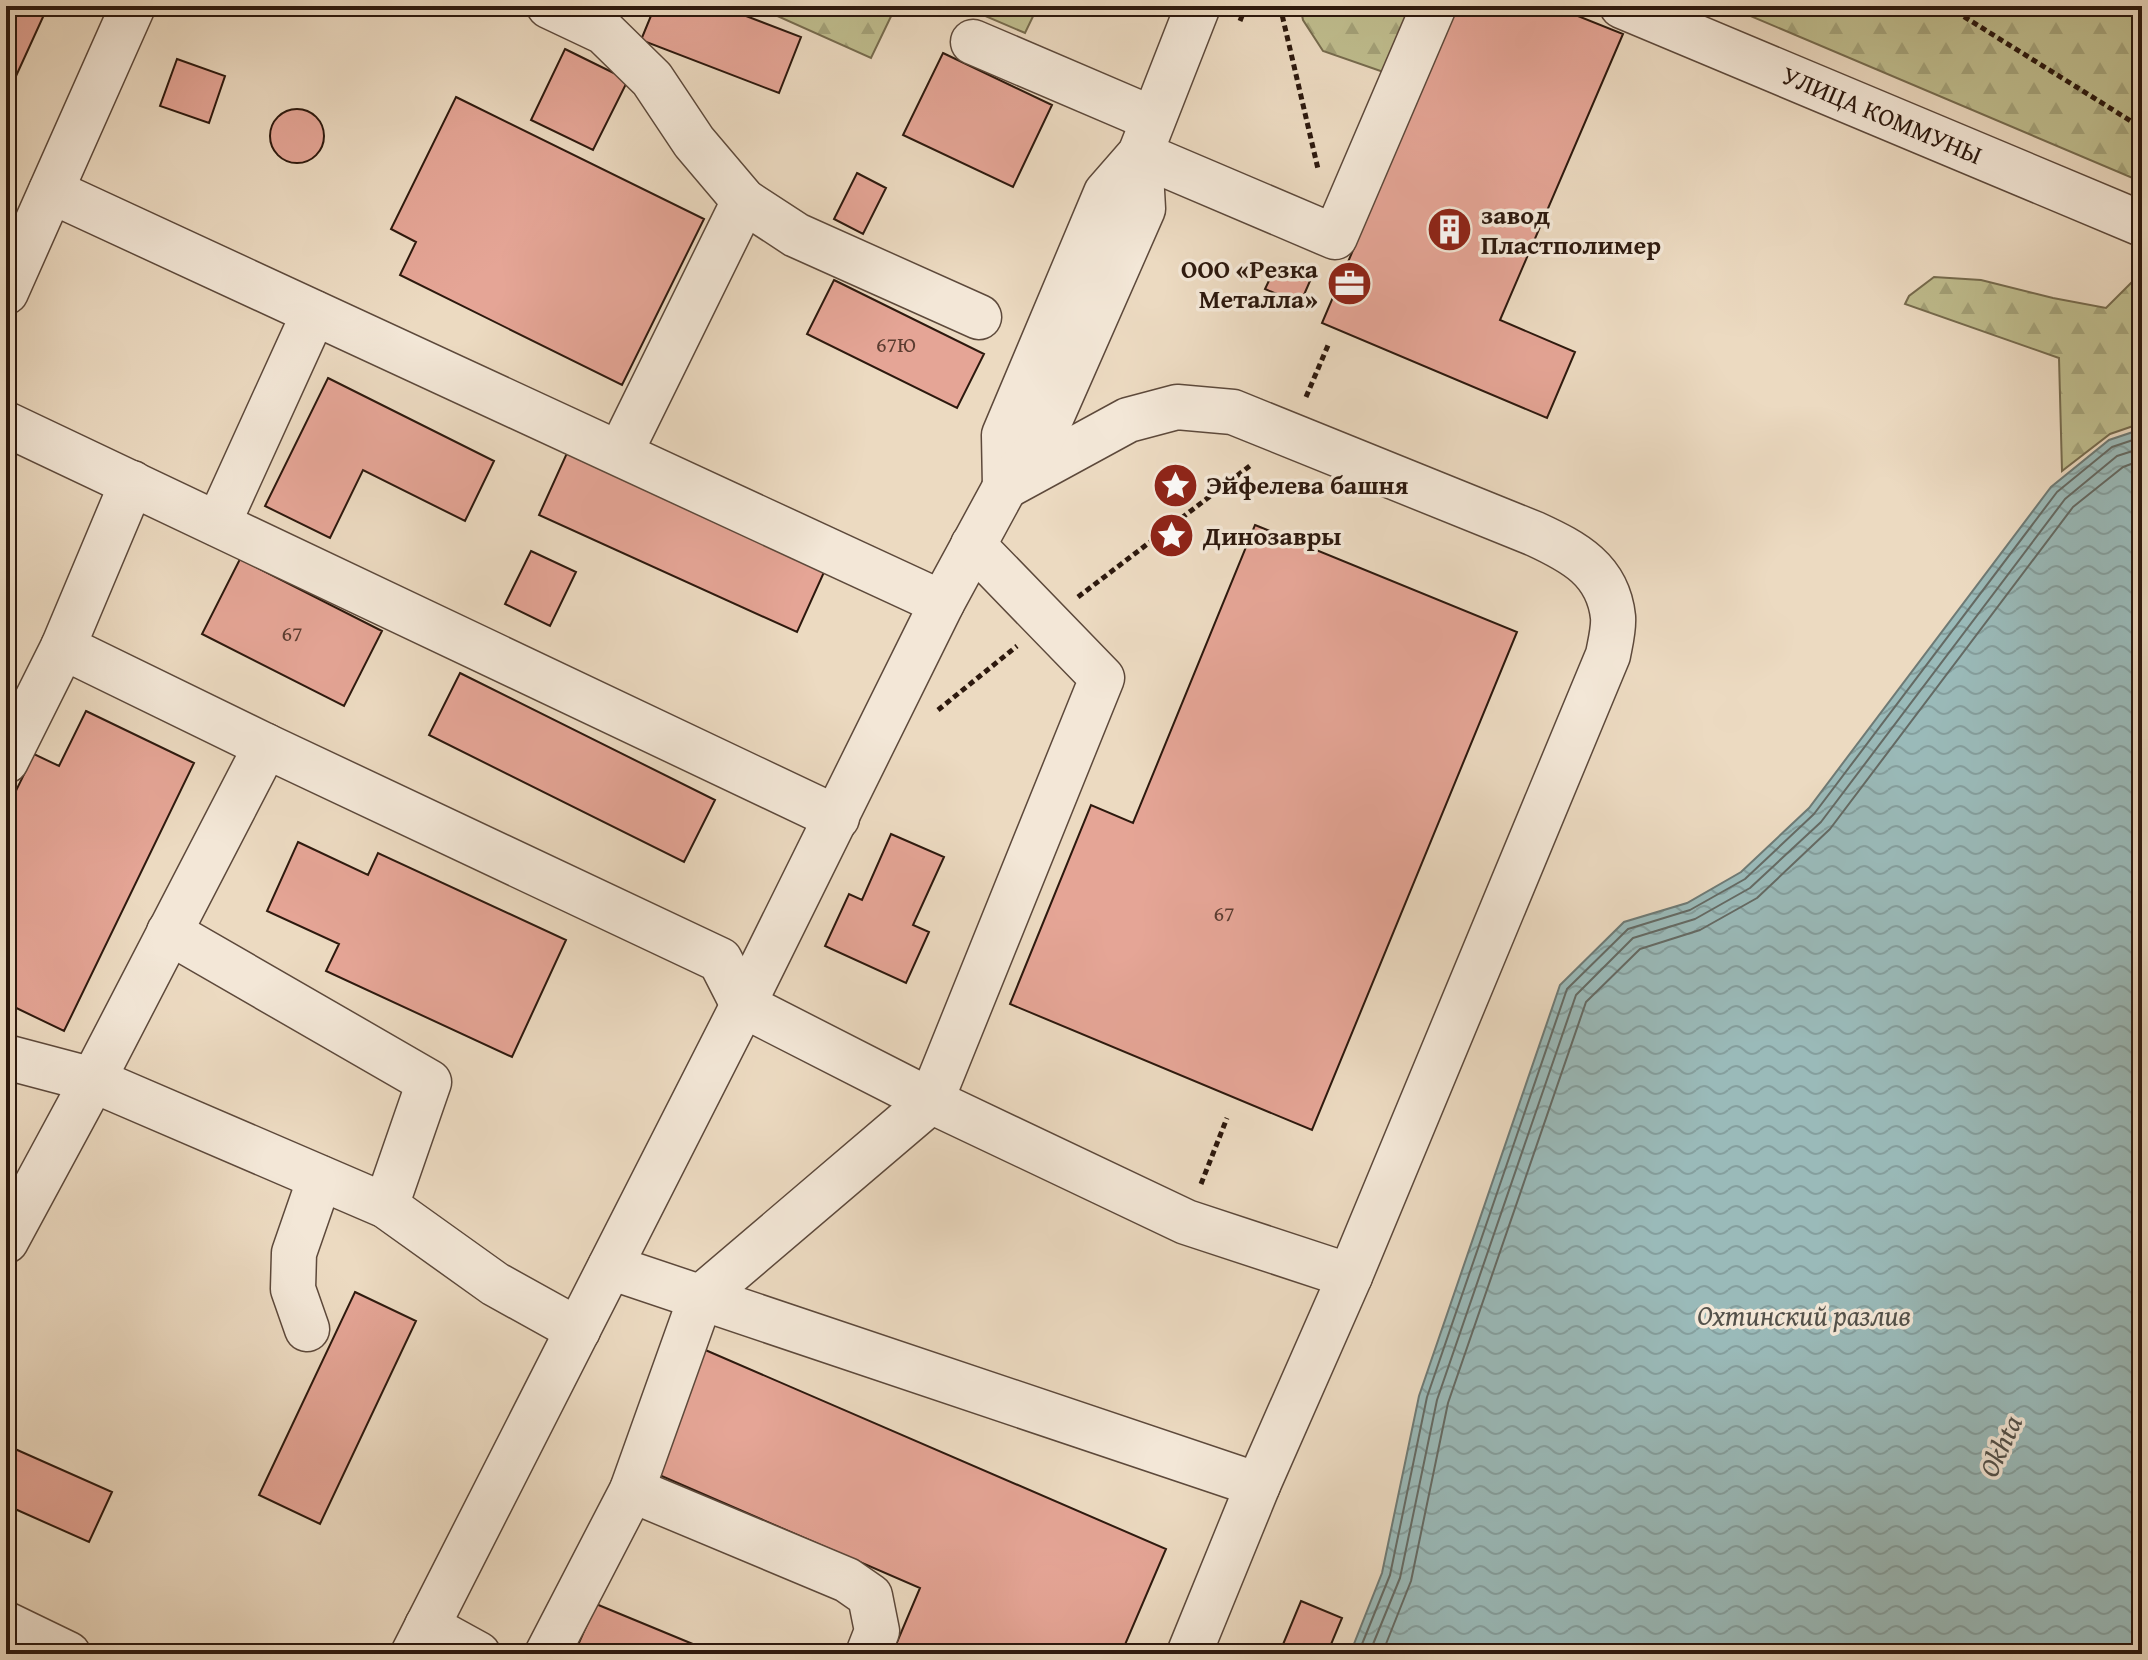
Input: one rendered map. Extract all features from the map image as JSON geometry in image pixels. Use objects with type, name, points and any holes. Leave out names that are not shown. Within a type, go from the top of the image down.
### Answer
[{"type":"street","points":[[6,292],[133,6]]},
{"type":"street","points":[[549,6],[610,19],[694,142],[744,201],[796,235],[979,317]]},
{"type":"street","points":[[478,1654],[420,1640],[743,1005],[942,603],[1005,487],[1004,435],[1106,193],[1146,137],[1198,6]]},
{"type":"street","points":[[973,42],[1335,237],[1434,6]]},
{"type":"street","name":"УЛИЦА КОММУНЫ","points":[[1622,6],[1921,134],[2142,224]]},
{"type":"street","points":[[51,191],[942,603]]},
{"type":"street","points":[[620,453],[744,201]]},
{"type":"street","points":[[218,524],[314,313]]},
{"type":"street","points":[[1005,487],[1128,420],[1177,407],[1233,412],[1574,552],[1601,579],[1613,618],[1608,655],[1189,1654]]},
{"type":"street","points":[[6,424],[837,818]]},
{"type":"street","points":[[6,761],[63,647],[132,483]]},
{"type":"street","points":[[547,1654],[632,1490],[701,1297],[931,1101],[1102,678],[973,545]]},
{"type":"street","points":[[63,647],[720,960],[743,1005],[931,1101],[1186,1222],[1350,1276]]},
{"type":"street","points":[[6,1241],[266,746]]},
{"type":"street","points":[[169,932],[429,1082],[386,1206]]},
{"type":"street","points":[[6,1057],[93,1080],[386,1206],[495,1284],[578,1330]]},
{"type":"street","points":[[307,1329],[293,1289],[294,1253],[320,1178]]},
{"type":"street","points":[[610,1267],[1258,1485]]},
{"type":"street","points":[[632,1490],[847,1580],[870,1596],[877,1631],[868,1654]]},
{"type":"street","points":[[6,1624],[68,1654]]},
{"type":"path","points":[[1280,6],[1320,176]]},
{"type":"path","points":[[1947,6],[2142,128]]},
{"type":"path","points":[[928,718],[1047,621],[1289,436],[1329,343]]},
{"type":"path","points":[[1186,1222],[1227,1118]]},
{"type":"green space","points":[[755,6],[896,6],[871,58]]},
{"type":"green space","points":[[962,6],[1038,6],[1025,33]]},
{"type":"green space","points":[[1300,6],[1425,6],[1392,75],[1323,51],[1303,20]]},
{"type":"green space","points":[[1727,6],[2142,6],[2142,182]]},
{"type":"green space","points":[[2142,272],[2142,423],[2110,434],[2062,471],[2059,358],[1905,304],[1909,296],[1934,277],[1981,280],[2106,308]]},
{"type":"water","name":"Охтинский разлив","points":[[2142,429],[2142,1654],[1350,1654],[1382,1573],[1419,1396],[1560,985],[1624,922],[1687,903],[1741,872],[1809,808],[2051,487],[2109,440]]},
{"type":"building","points":[[6,6],[48,6],[6,98]]},
{"type":"building","points":[[655,6],[720,6],[801,37],[779,93],[641,40]]},
{"type":"building","name":"завод Пластполимер","points":[[1457,6],[1553,6],[1623,34],[1500,320],[1575,352],[1547,418],[1322,323]]},
{"type":"building","points":[[565,49],[628,80],[593,150],[531,120]]},
{"type":"building","points":[[943,53],[1052,105],[1013,187],[903,135]]},
{"type":"building","points":[[177,59],[225,76],[209,123],[160,106]]},
{"type":"building","points":[[456,97],[704,219],[622,385],[400,275],[416,242],[391,229]]},
{"type":"building","points":[[297,109],[316,117],[324,136],[316,155],[297,163],[278,155],[270,136],[278,117]]},
{"type":"building","points":[[857,173],[886,188],[863,234],[834,219]]},
{"type":"building","points":[[1276,266],[1310,281],[1300,304],[1265,289]]},
{"type":"building","points":[[834,280],[984,354],[957,408],[807,334]]},
{"type":"building","points":[[328,378],[494,461],[465,521],[363,470],[330,538],[265,506]]},
{"type":"building","points":[[567,453],[825,570],[797,632],[539,515]]},
{"type":"building","points":[[1255,525],[1517,632],[1312,1130],[1010,1004],[1091,805],[1133,823]]},
{"type":"building","points":[[531,551],[576,572],[550,626],[505,604]]},
{"type":"building","points":[[240,559],[382,631],[344,706],[202,634]]},
{"type":"building","points":[[460,673],[715,800],[684,862],[429,735]]},
{"type":"building","points":[[86,711],[194,763],[64,1031],[6,1003],[6,907],[15,888],[6,883],[6,811],[34,754],[59,766]]},
{"type":"building","points":[[891,834],[944,857],[913,925],[929,932],[906,983],[825,946],[849,894],[862,900]]},
{"type":"building","points":[[298,842],[368,875],[378,853],[566,940],[512,1057],[326,971],[339,944],[267,911]]},
{"type":"building","points":[[355,1292],[416,1321],[320,1524],[259,1495]]},
{"type":"building","points":[[703,1349],[1166,1549],[1121,1654],[892,1654],[920,1588],[650,1471]]},
{"type":"building","points":[[6,1445],[112,1492],[89,1542],[6,1505]]},
{"type":"building","points":[[1301,1601],[1342,1618],[1327,1654],[1279,1654]]},
{"type":"building","points":[[596,1604],[717,1654],[574,1654]]},
{"type":"place","name":"завод Пластполимер","points":[[1450,230]]},
{"type":"place","name":"ООО «Резка Металла»","points":[[1349,284]]},
{"type":"place","name":"Эйфелева башня","points":[[1175,485]]},
{"type":"place","name":"Динозавры","points":[[1172,536]]},
{"type":"water label","name":"Okhta","points":[[2000,1446]]}]
